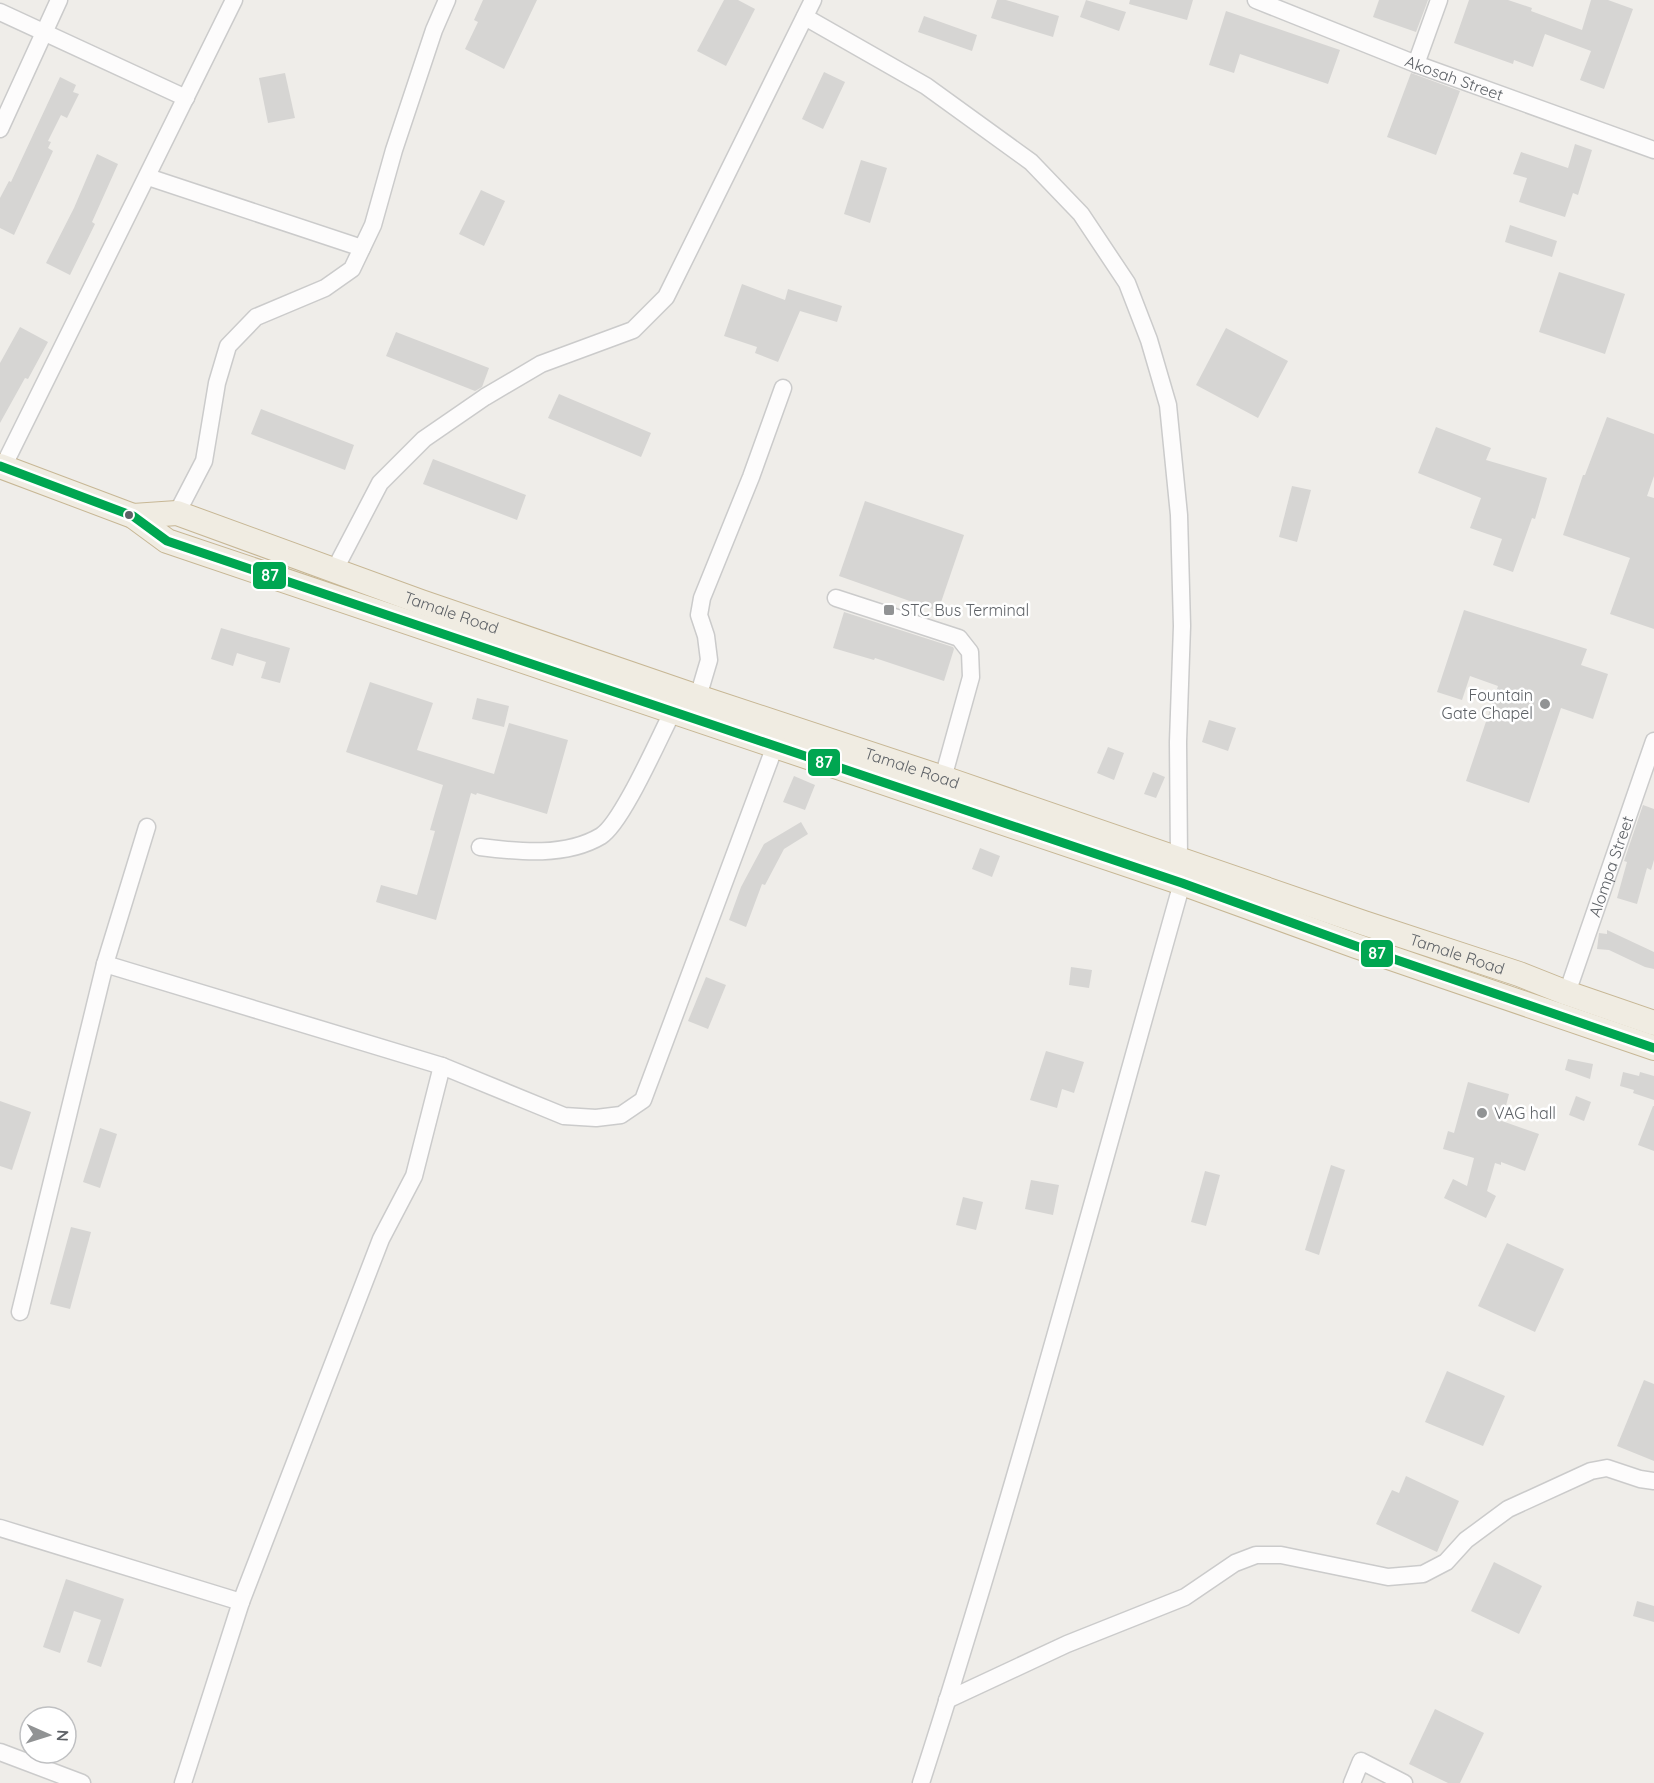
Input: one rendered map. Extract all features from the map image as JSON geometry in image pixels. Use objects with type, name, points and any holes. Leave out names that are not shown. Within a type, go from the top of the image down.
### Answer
[{"type":"highway","name":"Tamale Road","points":[[2,466],[133,516],[167,541],[672,713],[775,746],[916,781],[943,778],[1519,974],[1654,1023]]},
{"type":"highway","name":"Tamale Road","points":[[133,516],[177,513],[334,571],[698,698],[1182,883],[1356,946],[1654,1048]]},
{"type":"highway","points":[[1356,946],[1364,923]]},
{"type":"street","points":[[0,129],[59,0]]},
{"type":"street","points":[[2,466],[148,177],[234,0]]},
{"type":"street","points":[[177,513],[204,461],[217,383],[228,346],[256,317],[325,288],[352,269],[373,225],[394,150],[434,30],[447,0]]},
{"type":"street","points":[[334,571],[380,483],[424,438],[485,397],[541,364],[633,330],[666,297],[813,0]]},
{"type":"street","points":[[1416,64],[1439,0]]},
{"type":"street","name":"Akosah Street","points":[[1262,1],[1416,64],[1654,150]]},
{"type":"street","points":[[0,12],[186,98]]},
{"type":"street","points":[[805,17],[926,86],[1031,162],[1082,214],[1127,284],[1149,340],[1168,405],[1179,515],[1182,626],[1178,742],[1179,859]]},
{"type":"street","points":[[148,177],[362,248]]},
{"type":"street","points":[[698,698],[709,660],[706,636],[699,615],[702,598],[751,477],[783,388]]},
{"type":"street","points":[[836,598],[959,638],[970,652],[971,677],[943,778]]},
{"type":"street","points":[[480,848],[517,852],[573,848],[603,835],[619,815],[672,713]]},
{"type":"street","name":"Alompa Street","points":[[1567,993],[1654,741]]},
{"type":"street","points":[[105,964],[442,1066],[564,1116],[596,1118],[621,1115],[643,1100],[775,746]]},
{"type":"street","points":[[20,1312],[105,964],[147,827]]},
{"type":"street","points":[[921,1783],[948,1700],[1044,1373],[1182,883]]},
{"type":"street","points":[[183,1783],[242,1602],[381,1239],[414,1176],[442,1066]]},
{"type":"street","points":[[948,1700],[1067,1644],[1185,1597],[1235,1563],[1256,1555],[1281,1555],[1388,1577],[1423,1574],[1446,1562],[1466,1540],[1508,1509],[1591,1471],[1607,1468],[1640,1479],[1654,1481]]},
{"type":"street","points":[[0,1528],[242,1602]]},
{"type":"street","points":[[0,1752],[82,1783]]},
{"type":"street","points":[[1352,1783],[1361,1761],[1404,1783]]},
{"type":"building","points":[[483,0],[537,0],[504,69],[465,49],[478,22],[474,20]]},
{"type":"building","points":[[724,0],[738,0],[755,9],[726,66],[697,51]]},
{"type":"building","points":[[997,0],[1006,0],[1059,16],[1053,37],[991,18]]},
{"type":"building","points":[[1086,0],[1126,12],[1119,31],[1080,17]]},
{"type":"building","points":[[1130,0],[1193,0],[1187,20],[1129,4]]},
{"type":"building","points":[[1379,0],[1428,0],[1416,32],[1373,17]]},
{"type":"building","points":[[1469,0],[1508,0],[1582,30],[1591,0],[1608,0],[1633,9],[1604,89],[1580,80],[1591,51],[1545,34],[1533,67],[1514,60],[1513,64],[1454,43]]},
{"type":"building","points":[[1226,11],[1340,50],[1328,84],[1240,54],[1234,73],[1209,65]]},
{"type":"building","points":[[924,16],[977,35],[972,51],[918,32]]},
{"type":"building","points":[[824,72],[845,82],[823,129],[802,119]]},
{"type":"building","points":[[285,73],[295,118],[268,123],[259,78]]},
{"type":"building","points":[[1411,73],[1460,91],[1436,155],[1387,137]]},
{"type":"building","points":[[60,77],[76,85],[73,92],[79,94],[67,118],[61,115],[48,141],[51,142],[48,148],[53,151],[14,235],[0,228],[0,198],[9,181],[11,182]]},
{"type":"building","points":[[1575,144],[1592,150],[1578,195],[1573,193],[1565,217],[1519,202],[1527,178],[1513,174],[1521,152],[1568,168]]},
{"type":"building","points":[[97,154],[118,164],[92,222],[95,224],[70,275],[46,263],[74,208]]},
{"type":"building","points":[[861,160],[887,168],[870,223],[844,214]]},
{"type":"building","points":[[481,190],[505,201],[484,246],[459,234]]},
{"type":"building","points":[[1510,225],[1557,241],[1552,257],[1505,242]]},
{"type":"building","points":[[1559,272],[1625,294],[1605,354],[1539,332]]},
{"type":"building","points":[[742,284],[785,300],[788,289],[842,306],[837,322],[800,311],[778,362],[755,353],[757,347],[724,336]]},
{"type":"building","points":[[20,327],[48,342],[0,423],[0,363]]},
{"type":"building","points":[[1226,328],[1288,361],[1258,418],[1196,385]]},
{"type":"building","points":[[396,332],[489,368],[482,387],[475,391],[386,356]]},
{"type":"building","points":[[559,394],[651,433],[641,457],[548,418]]},
{"type":"building","points":[[261,409],[354,445],[345,470],[251,434]]},
{"type":"building","points":[[1607,417],[1654,434],[1654,476],[1647,496],[1654,498],[1654,629],[1610,614],[1630,558],[1563,535],[1583,475],[1585,475]]},
{"type":"building","points":[[1436,427],[1491,448],[1486,460],[1547,478],[1535,519],[1532,518],[1513,572],[1493,565],[1502,539],[1470,528],[1481,498],[1418,473]]},
{"type":"building","points":[[433,459],[526,495],[517,520],[423,484]]},
{"type":"building","points":[[1292,486],[1311,490],[1297,542],[1279,537]]},
{"type":"building","points":[[865,501],[964,535],[938,611],[839,576]]},
{"type":"building","name":"Fountain Gate Chapel","points":[[1464,610],[1587,649],[1581,665],[1608,674],[1593,719],[1561,708],[1529,803],[1466,781],[1498,686],[1470,676],[1462,700],[1437,692]]},
{"type":"building","points":[[844,612],[953,647],[944,681],[875,658],[874,660],[833,648]]},
{"type":"building","points":[[221,628],[290,648],[280,683],[261,678],[266,662],[237,653],[233,666],[211,659]]},
{"type":"building","points":[[370,682],[433,703],[417,750],[494,774],[509,723],[568,740],[547,814],[471,793],[436,920],[376,902],[381,885],[417,895],[435,831],[430,830],[443,785],[346,752]]},
{"type":"building","points":[[477,698],[509,706],[504,727],[472,719]]},
{"type":"building","points":[[1209,720],[1236,728],[1228,751],[1202,742]]},
{"type":"building","points":[[1108,747],[1124,753],[1114,780],[1097,773]]},
{"type":"building","points":[[1153,772],[1165,777],[1156,798],[1144,794]]},
{"type":"building","points":[[794,776],[815,785],[805,810],[783,802]]},
{"type":"building","points":[[1643,805],[1654,809],[1654,860],[1651,870],[1647,868],[1637,904],[1617,898],[1627,862],[1624,861]]},
{"type":"building","points":[[801,822],[808,834],[784,849],[765,885],[762,884],[746,927],[729,920],[741,887],[764,844]]},
{"type":"building","points":[[980,848],[1000,856],[992,877],[972,869]]},
{"type":"building","points":[[1607,930],[1654,952],[1654,969],[1609,950],[1597,949],[1599,933],[1607,934]]},
{"type":"building","points":[[1071,967],[1092,970],[1089,988],[1069,985]]},
{"type":"building","points":[[706,977],[726,985],[708,1029],[688,1021]]},
{"type":"building","points":[[1046,1051],[1084,1062],[1074,1093],[1062,1089],[1057,1108],[1030,1100]]},
{"type":"building","points":[[1568,1059],[1593,1064],[1590,1079],[1565,1070]]},
{"type":"building","points":[[1623,1072],[1639,1076],[1640,1072],[1654,1076],[1654,1100],[1620,1086]]},
{"type":"building","points":[[1468,1082],[1509,1094],[1502,1121],[1539,1134],[1525,1171],[1501,1162],[1501,1165],[1495,1163],[1487,1191],[1496,1196],[1486,1218],[1444,1198],[1453,1179],[1467,1186],[1474,1158],[1443,1149],[1448,1131],[1454,1133]]},
{"type":"building","points":[[1576,1096],[1591,1102],[1584,1121],[1569,1115]]},
{"type":"building","points":[[0,1101],[31,1112],[12,1170],[0,1166]]},
{"type":"building","points":[[1654,1106],[1654,1151],[1638,1145]]},
{"type":"building","points":[[100,1128],[117,1134],[100,1188],[83,1182]]},
{"type":"building","points":[[1331,1165],[1345,1170],[1319,1255],[1305,1250]]},
{"type":"building","points":[[1205,1171],[1220,1175],[1206,1226],[1191,1222]]},
{"type":"building","points":[[1031,1180],[1059,1185],[1053,1215],[1025,1209]]},
{"type":"building","points":[[963,1197],[983,1202],[976,1230],[956,1225]]},
{"type":"building","points":[[71,1227],[91,1232],[70,1309],[50,1304]]},
{"type":"building","points":[[1507,1243],[1564,1269],[1535,1332],[1478,1306]]},
{"type":"building","points":[[1447,1371],[1505,1396],[1483,1446],[1425,1422]]},
{"type":"building","points":[[1644,1380],[1654,1384],[1654,1461],[1617,1446]]},
{"type":"building","points":[[1406,1476],[1459,1501],[1437,1552],[1376,1524],[1392,1490],[1399,1493]]},
{"type":"building","points":[[1494,1562],[1542,1586],[1519,1634],[1471,1611]]},
{"type":"building","points":[[66,1579],[124,1599],[101,1667],[87,1662],[101,1620],[74,1611],[60,1653],[43,1647]]},
{"type":"building","points":[[1637,1601],[1654,1606],[1654,1622],[1633,1616]]},
{"type":"building","points":[[1435,1709],[1484,1733],[1460,1783],[1448,1783],[1409,1764]]},
{"type":"transit line","name":"87","points":[[0,466],[133,516],[167,541],[1182,883],[1356,946],[1654,1048]]},
{"type":"place","name":"STC Bus Terminal","points":[[889,610]]},
{"type":"place","name":"Fountain Gate Chapel","points":[[1545,704]]},
{"type":"place","name":"VAG hall","points":[[1482,1113]]}]
